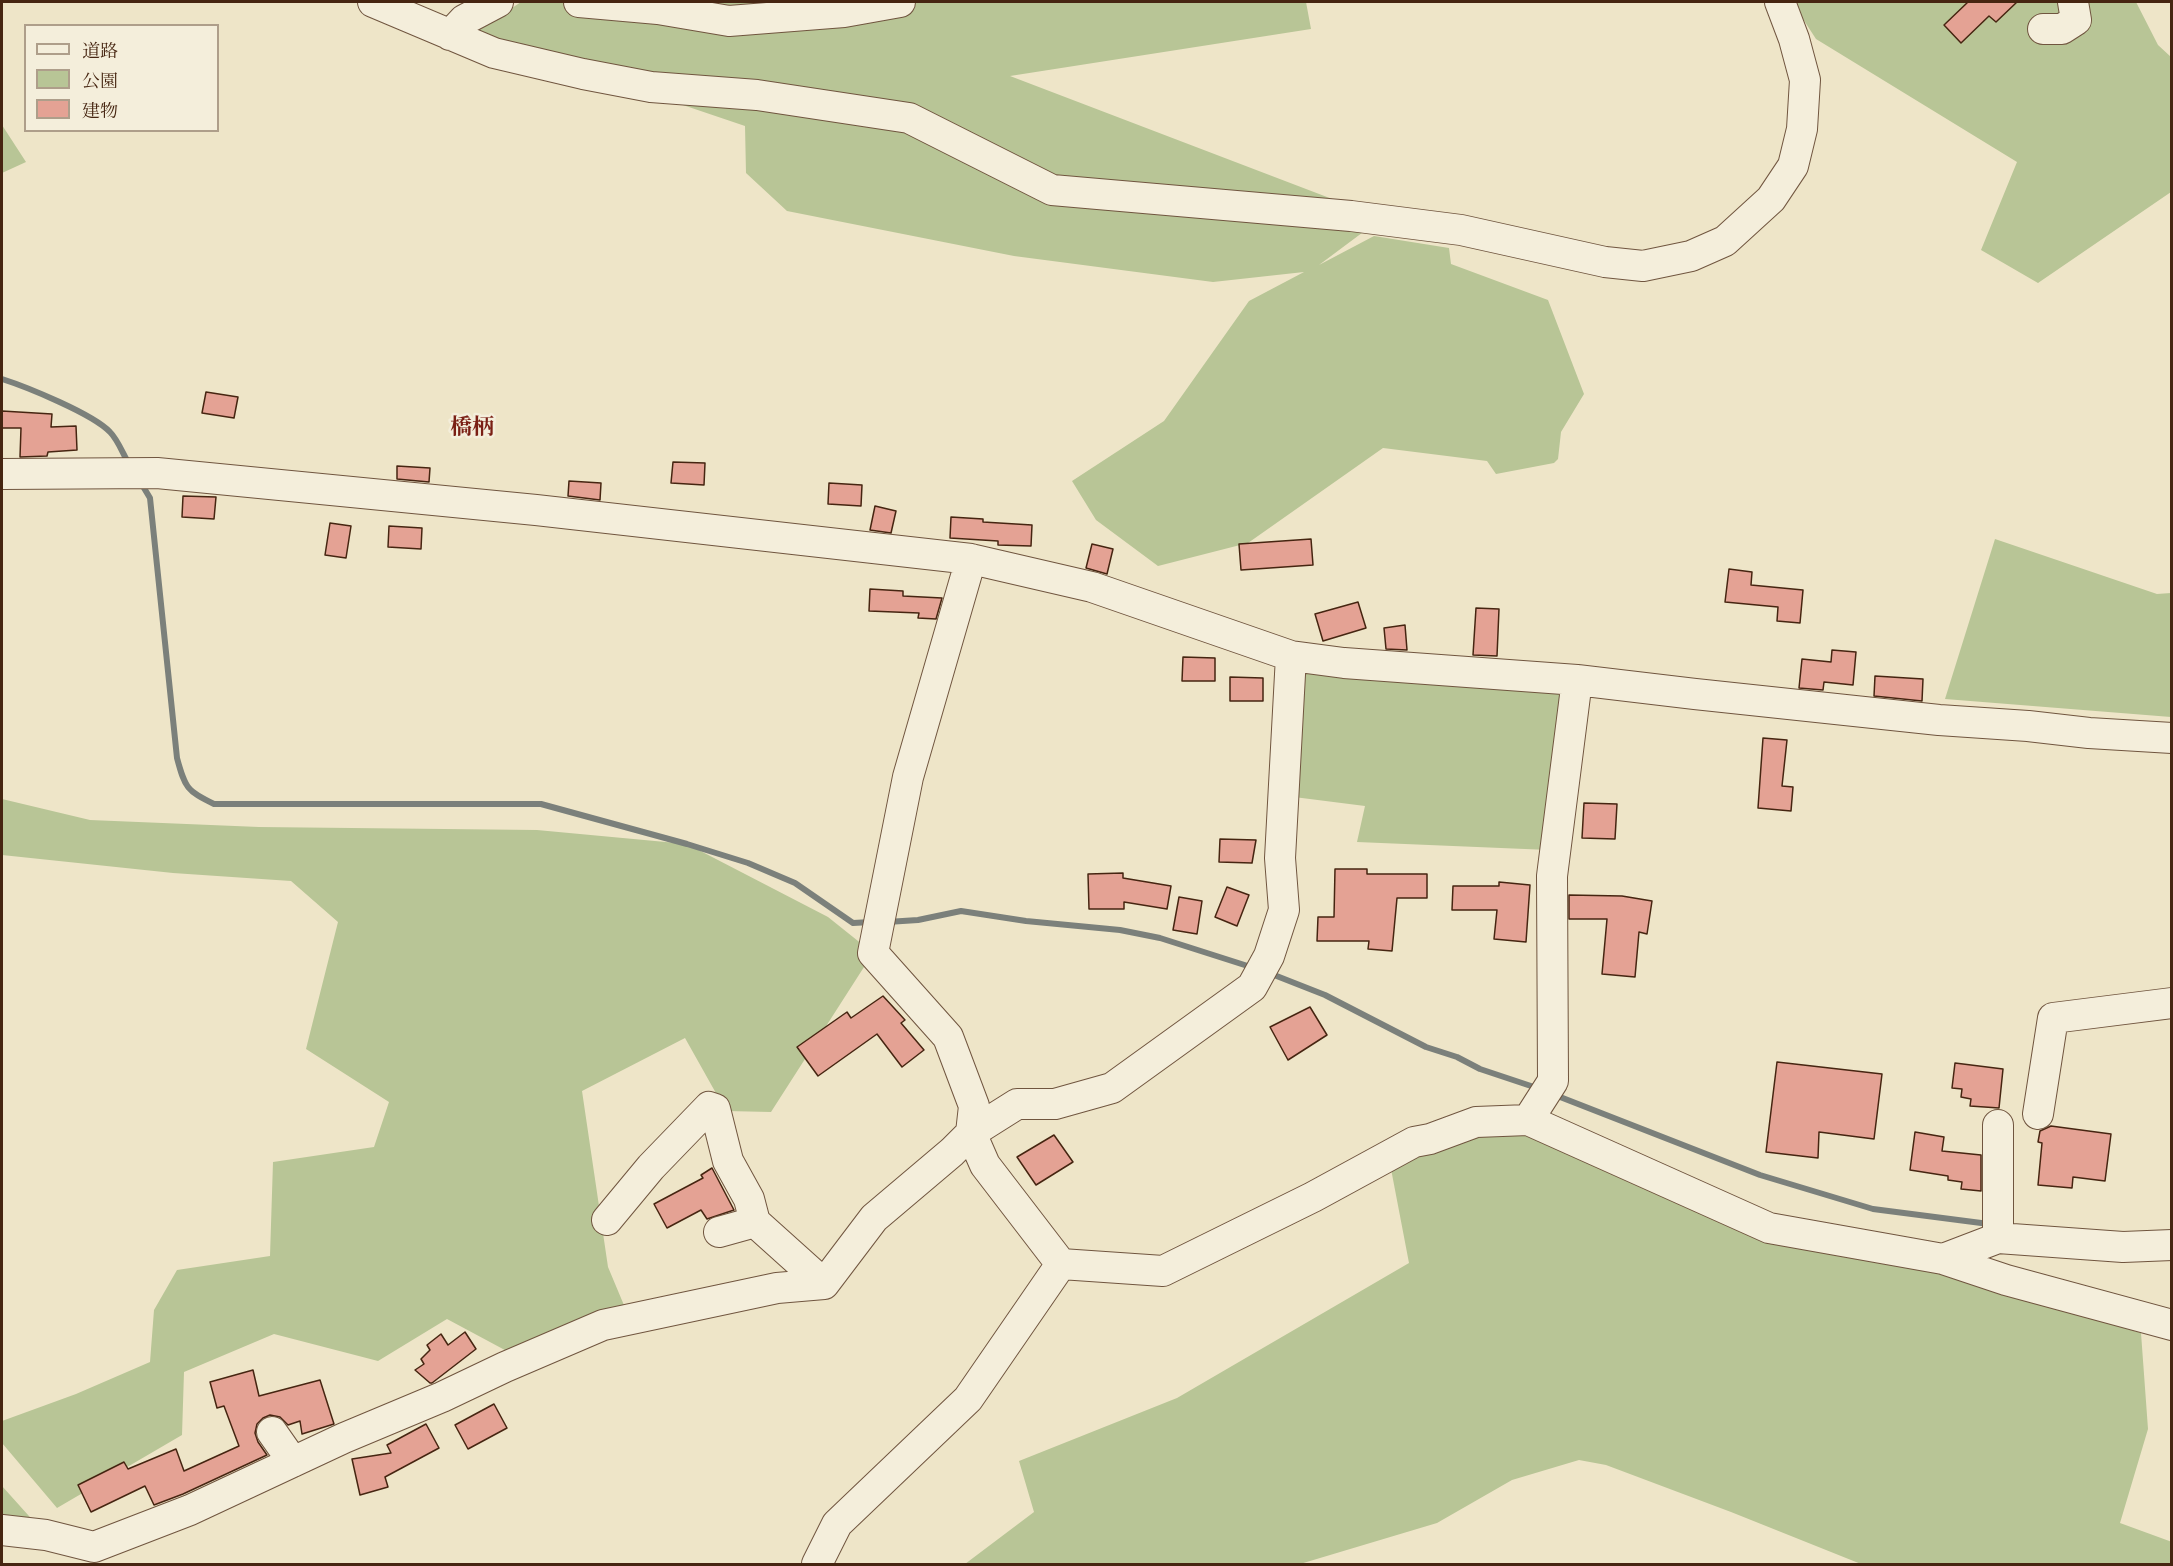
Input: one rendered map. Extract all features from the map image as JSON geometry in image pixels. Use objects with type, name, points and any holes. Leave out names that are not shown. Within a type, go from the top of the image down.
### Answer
[{"type":"street","points":[[372,2],[494,53],[583,74],[651,87],[758,95],[909,118],[1052,190],[1351,216],[1461,230],[1605,262],[1643,266],[1691,256],[1725,241],[1771,200],[1793,166],[1802,129],[1805,80],[1794,39],[1779,2]]},
{"type":"street","points":[[450,34],[464,20],[498,2]]},
{"type":"street","points":[[579,2],[658,9],[729,21],[844,12],[900,2]]},
{"type":"street","points":[[2043,29],[2062,29],[2076,20],[2073,2]]},
{"type":"street","points":[[2,474],[151,473],[536,510],[971,559],[1092,587],[1291,656],[1344,663],[1577,680],[1939,720],[2172,738]]},
{"type":"street","points":[[971,559],[908,777],[873,953],[948,1037],[974,1106],[971,1133],[986,1165],[1060,1264],[1163,1271],[1313,1197],[1414,1143],[1539,1101],[1768,1228],[1943,1259],[2006,1280],[2172,1325]]},
{"type":"street","points":[[2,1530],[46,1535],[94,1547],[190,1510],[603,1325],[777,1288],[825,1284],[874,1218],[971,1133],[1017,1104],[1055,1104],[1112,1088],[1252,987],[1261,971],[1284,910],[1280,858],[1291,656]]},
{"type":"street","points":[[1539,1101],[1552,876],[1577,680]]},
{"type":"street","points":[[2038,1114],[2053,1017],[2172,1003]]},
{"type":"street","points":[[607,1220],[651,1167],[709,1107],[715,1108],[728,1161],[749,1199],[755,1222],[825,1284]]},
{"type":"street","points":[[1998,1125],[1998,1230]]},
{"type":"street","points":[[719,1232],[755,1222]]},
{"type":"street","points":[[1943,1259],[1998,1230],[2123,1247],[2172,1245]]},
{"type":"street","points":[[817,1564],[837,1524],[968,1399],[1060,1264]]},
{"type":"street","points":[[272,1432],[293,1462]]},
{"type":"green space","points":[[521,2],[1306,2],[1311,29],[1010,76],[1382,218],[1319,265],[1374,236],[1449,248],[1451,264],[1548,300],[1584,394],[1561,432],[1558,459],[1554,463],[1496,474],[1487,461],[1383,448],[1248,543],[1158,566],[1096,520],[1072,481],[1164,421],[1249,301],[1304,272],[1213,282],[1014,256],[787,211],[746,173],[745,126],[473,34]]},
{"type":"green space","points":[[1792,2],[2136,2],[2158,45],[2171,57],[2171,192],[2038,283],[1981,250],[2017,162],[1816,39]]},
{"type":"green space","points":[[2,125],[26,162],[2,173]]},
{"type":"green space","points":[[1995,539],[2157,594],[2171,593],[2171,717],[1945,699]]},
{"type":"green space","points":[[1305,672],[1563,693],[1549,850],[1357,842],[1365,806],[1294,797]]},
{"type":"green space","points":[[2,799],[90,820],[259,827],[537,830],[687,844],[828,917],[873,953],[771,1112],[726,1111],[685,1038],[582,1091],[608,1267],[626,1310],[516,1356],[447,1319],[378,1361],[274,1334],[184,1372],[182,1435],[57,1508],[2,1443],[2,1421],[76,1394],[150,1362],[154,1310],[177,1270],[270,1256],[273,1162],[374,1147],[389,1102],[306,1049],[338,922],[291,881],[173,873],[2,855]]},
{"type":"green space","points":[[1498,1126],[1789,1230],[2141,1333],[2148,1429],[2120,1523],[2172,1542],[2171,1563],[1861,1564],[1606,1465],[1579,1460],[1512,1480],[1437,1523],[1300,1564],[965,1564],[1034,1512],[1019,1461],[1177,1398],[1409,1263],[1387,1148]]},
{"type":"green space","points":[[2,1486],[46,1535],[2,1541]]},
{"type":"building","points":[[1968,2],[2017,2],[1996,22],[1989,16],[1961,43],[1944,25]]},
{"type":"building","points":[[206,392],[238,397],[234,418],[202,413]]},
{"type":"building","points":[[2,411],[52,414],[51,427],[76,426],[77,450],[48,452],[47,456],[20,457],[21,428],[2,428]]},
{"type":"building","points":[[673,462],[705,463],[704,485],[671,483]]},
{"type":"building","points":[[397,466],[430,468],[429,482],[397,479]]},
{"type":"building","points":[[569,481],[601,483],[600,500],[568,496]]},
{"type":"building","points":[[829,483],[862,485],[861,506],[828,504]]},
{"type":"building","points":[[183,496],[216,497],[214,519],[182,517]]},
{"type":"building","points":[[875,506],[896,511],[891,533],[870,530]]},
{"type":"building","points":[[951,517],[983,519],[983,522],[1032,525],[1031,546],[998,545],[998,541],[950,538]]},
{"type":"building","points":[[330,523],[351,526],[346,558],[325,555]]},
{"type":"building","points":[[389,526],[422,528],[421,549],[388,547]]},
{"type":"building","points":[[1311,539],[1313,565],[1241,570],[1239,544]]},
{"type":"building","points":[[1092,544],[1113,549],[1107,574],[1086,568]]},
{"type":"building","points":[[1729,569],[1752,572],[1751,585],[1803,590],[1800,623],[1777,621],[1778,607],[1725,602]]},
{"type":"building","points":[[870,589],[903,591],[903,596],[942,598],[936,619],[918,618],[919,613],[869,611]]},
{"type":"building","points":[[1358,602],[1366,628],[1323,641],[1315,614]]},
{"type":"building","points":[[1476,608],[1499,609],[1497,656],[1473,655]]},
{"type":"building","points":[[1405,625],[1407,650],[1386,649],[1384,628]]},
{"type":"building","points":[[1832,650],[1856,652],[1853,685],[1824,682],[1823,690],[1799,688],[1802,659],[1831,662]]},
{"type":"building","points":[[1183,657],[1215,658],[1215,681],[1182,681]]},
{"type":"building","points":[[1875,676],[1923,679],[1922,701],[1874,696]]},
{"type":"building","points":[[1230,677],[1263,678],[1263,701],[1230,701]]},
{"type":"building","points":[[1763,738],[1787,740],[1782,786],[1793,787],[1791,811],[1758,808]]},
{"type":"building","points":[[1584,803],[1617,804],[1615,839],[1582,838]]},
{"type":"building","points":[[1220,839],[1256,840],[1252,863],[1219,862]]},
{"type":"building","points":[[1335,869],[1367,869],[1367,874],[1427,874],[1427,898],[1397,898],[1392,951],[1368,949],[1369,941],[1317,941],[1318,917],[1334,917]]},
{"type":"building","points":[[1123,873],[1123,878],[1171,886],[1167,909],[1124,902],[1124,909],[1089,909],[1088,874]]},
{"type":"building","points":[[1499,882],[1530,885],[1526,942],[1494,939],[1497,910],[1452,910],[1453,886],[1499,886]]},
{"type":"building","points":[[1227,887],[1249,895],[1237,926],[1215,917]]},
{"type":"building","points":[[1569,895],[1622,896],[1652,901],[1647,934],[1639,932],[1635,977],[1602,974],[1607,919],[1569,919]]},
{"type":"building","points":[[1179,897],[1202,901],[1197,934],[1173,930]]},
{"type":"building","points":[[883,996],[905,1020],[901,1023],[924,1050],[902,1067],[877,1034],[818,1076],[797,1047],[847,1012],[851,1018]]},
{"type":"building","points":[[1310,1007],[1327,1035],[1288,1060],[1270,1027]]},
{"type":"building","points":[[1777,1062],[1882,1074],[1874,1139],[1819,1132],[1818,1158],[1766,1152]]},
{"type":"building","points":[[1955,1063],[2003,1069],[1999,1108],[1970,1106],[1971,1099],[1961,1097],[1962,1089],[1952,1088]]},
{"type":"building","points":[[2051,1126],[2111,1134],[2105,1181],[2073,1177],[2072,1188],[2038,1185],[2042,1143],[2038,1142],[2040,1131]]},
{"type":"building","points":[[1915,1132],[1944,1137],[1942,1151],[1981,1155],[1981,1191],[1961,1189],[1962,1182],[1948,1180],[1948,1176],[1910,1170]]},
{"type":"building","points":[[1054,1135],[1073,1162],[1036,1185],[1017,1157]]},
{"type":"building","points":[[712,1168],[734,1210],[707,1219],[701,1210],[667,1228],[654,1204],[703,1178],[701,1175]]},
{"type":"building","points":[[465,1332],[476,1349],[432,1383],[415,1370],[424,1364],[421,1359],[430,1350],[427,1345],[441,1334],[448,1345]]},
{"type":"building","points":[[253,1370],[259,1396],[320,1380],[334,1424],[302,1434],[300,1421],[288,1425],[280,1417],[270,1415],[257,1424],[255,1433],[267,1455],[154,1505],[145,1486],[91,1512],[78,1485],[124,1462],[128,1469],[176,1449],[184,1471],[239,1446],[224,1406],[217,1408],[210,1382]]},
{"type":"building","points":[[494,1404],[507,1428],[468,1449],[455,1425]]},
{"type":"building","points":[[426,1424],[439,1448],[385,1477],[388,1487],[360,1495],[352,1459],[391,1453],[387,1445]]},
{"type":"waterway","points":[[2,379],[59,402],[102,425],[116,439],[129,464]]},
{"type":"waterway","points":[[141,483],[150,498],[177,758],[185,782],[198,796],[214,804],[541,804],[748,863],[795,883],[853,923],[871,922]]},
{"type":"waterway","points":[[887,922],[918,920],[961,911],[1026,921],[1120,930],[1160,938],[1254,968]]},
{"type":"waterway","points":[[1269,973],[1325,995],[1426,1047],[1457,1057],[1480,1069],[1537,1088]]},
{"type":"waterway","points":[[1555,1095],[1760,1175],[1873,1209],[1989,1224]]},
{"type":"district","name":"橋柄","points":[[472,429]]}]
